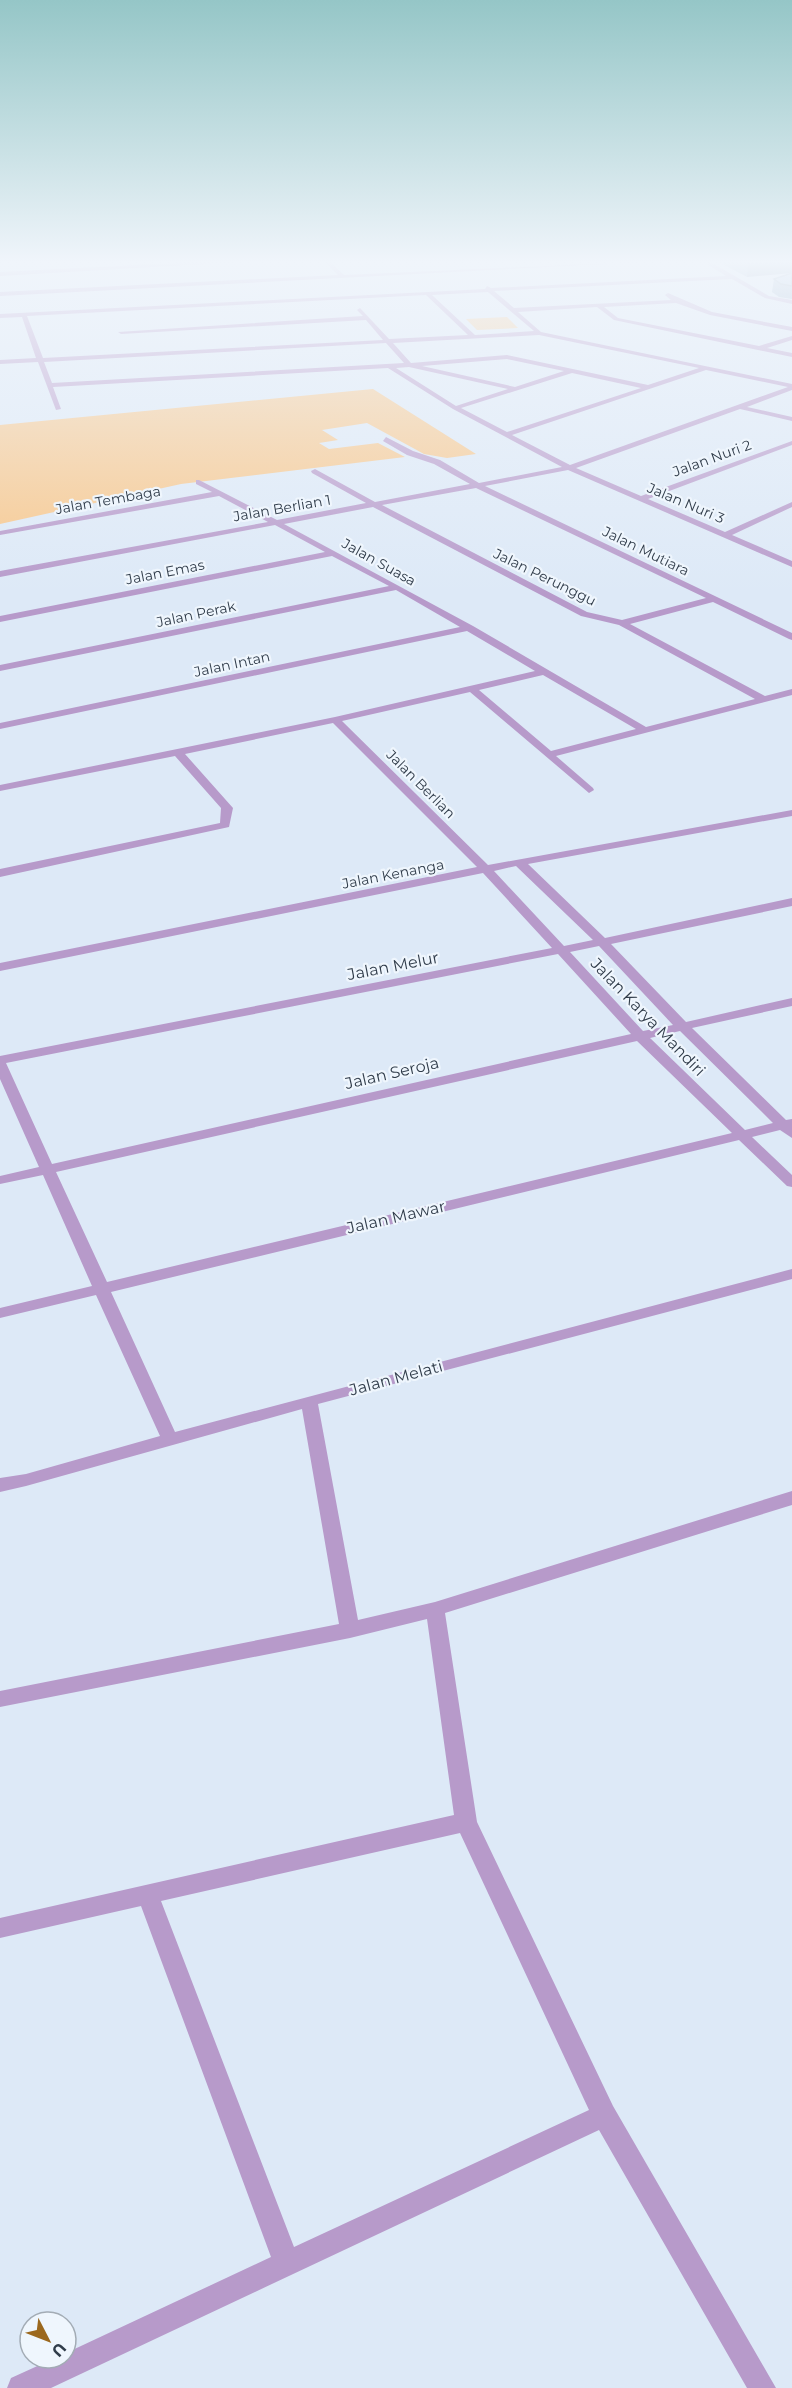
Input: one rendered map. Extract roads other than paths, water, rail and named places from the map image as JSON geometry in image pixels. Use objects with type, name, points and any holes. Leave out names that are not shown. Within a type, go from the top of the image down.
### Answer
[{"type":"street","points":[[46,371],[58,409]]},
{"type":"street","points":[[50,385],[292,371]]},
{"type":"street","name":"Jalan Nuri 3","points":[[398,371],[455,408],[569,468],[792,564]]},
{"type":"street","points":[[438,371],[517,389]]},
{"type":"street","points":[[455,408],[570,371]]},
{"type":"street","points":[[580,371],[648,387]]},
{"type":"street","points":[[506,435],[695,371]]},
{"type":"street","points":[[722,371],[792,387]]},
{"type":"street","name":"Jalan Berlian 1","points":[[0,574],[569,468],[792,387]]},
{"type":"street","points":[[740,407],[792,418]]},
{"type":"street","name":"Jalan Mutiara","points":[[386,439],[410,453],[437,462],[479,486],[792,637]]},
{"type":"street","name":"Jalan Nuri 2","points":[[641,499],[792,443]]},
{"type":"street","points":[[775,450],[792,454]]},
{"type":"street","name":"Jalan Perunggu","points":[[315,471],[375,505],[584,614],[622,623],[765,700]]},
{"type":"street","points":[[199,482],[275,522]]},
{"type":"street","name":"Jalan Tembaga","points":[[0,533],[220,493]]},
{"type":"street","points":[[725,535],[792,504]]},
{"type":"street","name":"Jalan Suasa","points":[[275,522],[470,628],[645,730]]},
{"type":"street","name":"Jalan Emas","points":[[0,619],[334,553]]},
{"type":"street","name":"Jalan Perak","points":[[0,668],[397,587]]},
{"type":"street","points":[[622,623],[714,599]]},
{"type":"street","name":"Jalan Intan","points":[[0,726],[470,628]]},
{"type":"street","points":[[0,789],[335,720],[544,672]]},
{"type":"street","points":[[472,689],[589,790]]},
{"type":"street","points":[[549,755],[792,692]]},
{"type":"street","name":"Jalan Berlian","points":[[335,720],[486,869]]},
{"type":"street","points":[[0,873],[225,825],[227,808],[178,752]]},
{"type":"street","name":"Jalan Kenanga","points":[[0,967],[519,862],[792,813]]},
{"type":"street","points":[[519,862],[602,942],[682,1026],[789,1127]]},
{"type":"street","name":"Jalan Karya Mandiri","points":[[486,869],[641,1037],[792,1183]]},
{"type":"street","name":"Jalan Melur","points":[[0,1062],[792,902]]},
{"type":"street","name":"Jalan Seroja","points":[[0,1180],[792,1002]]},
{"type":"street","points":[[0,1062],[170,1440]]},
{"type":"street","name":"Jalan Mawar","points":[[0,1313],[742,1134],[789,1127]]},
{"type":"street","name":"Jalan Melati","points":[[0,1485],[26,1480],[309,1401],[792,1274]]},
{"type":"street","points":[[309,1401],[350,1630]]},
{"type":"street","points":[[0,1699],[350,1630],[435,1609],[792,1498]]},
{"type":"street","points":[[435,1609],[466,1822],[604,2115],[762,2388]]},
{"type":"street","points":[[0,1928],[466,1822]]},
{"type":"street","points":[[147,1893],[287,2264]]},
{"type":"street","points":[[21,2388],[604,2115]]}]
